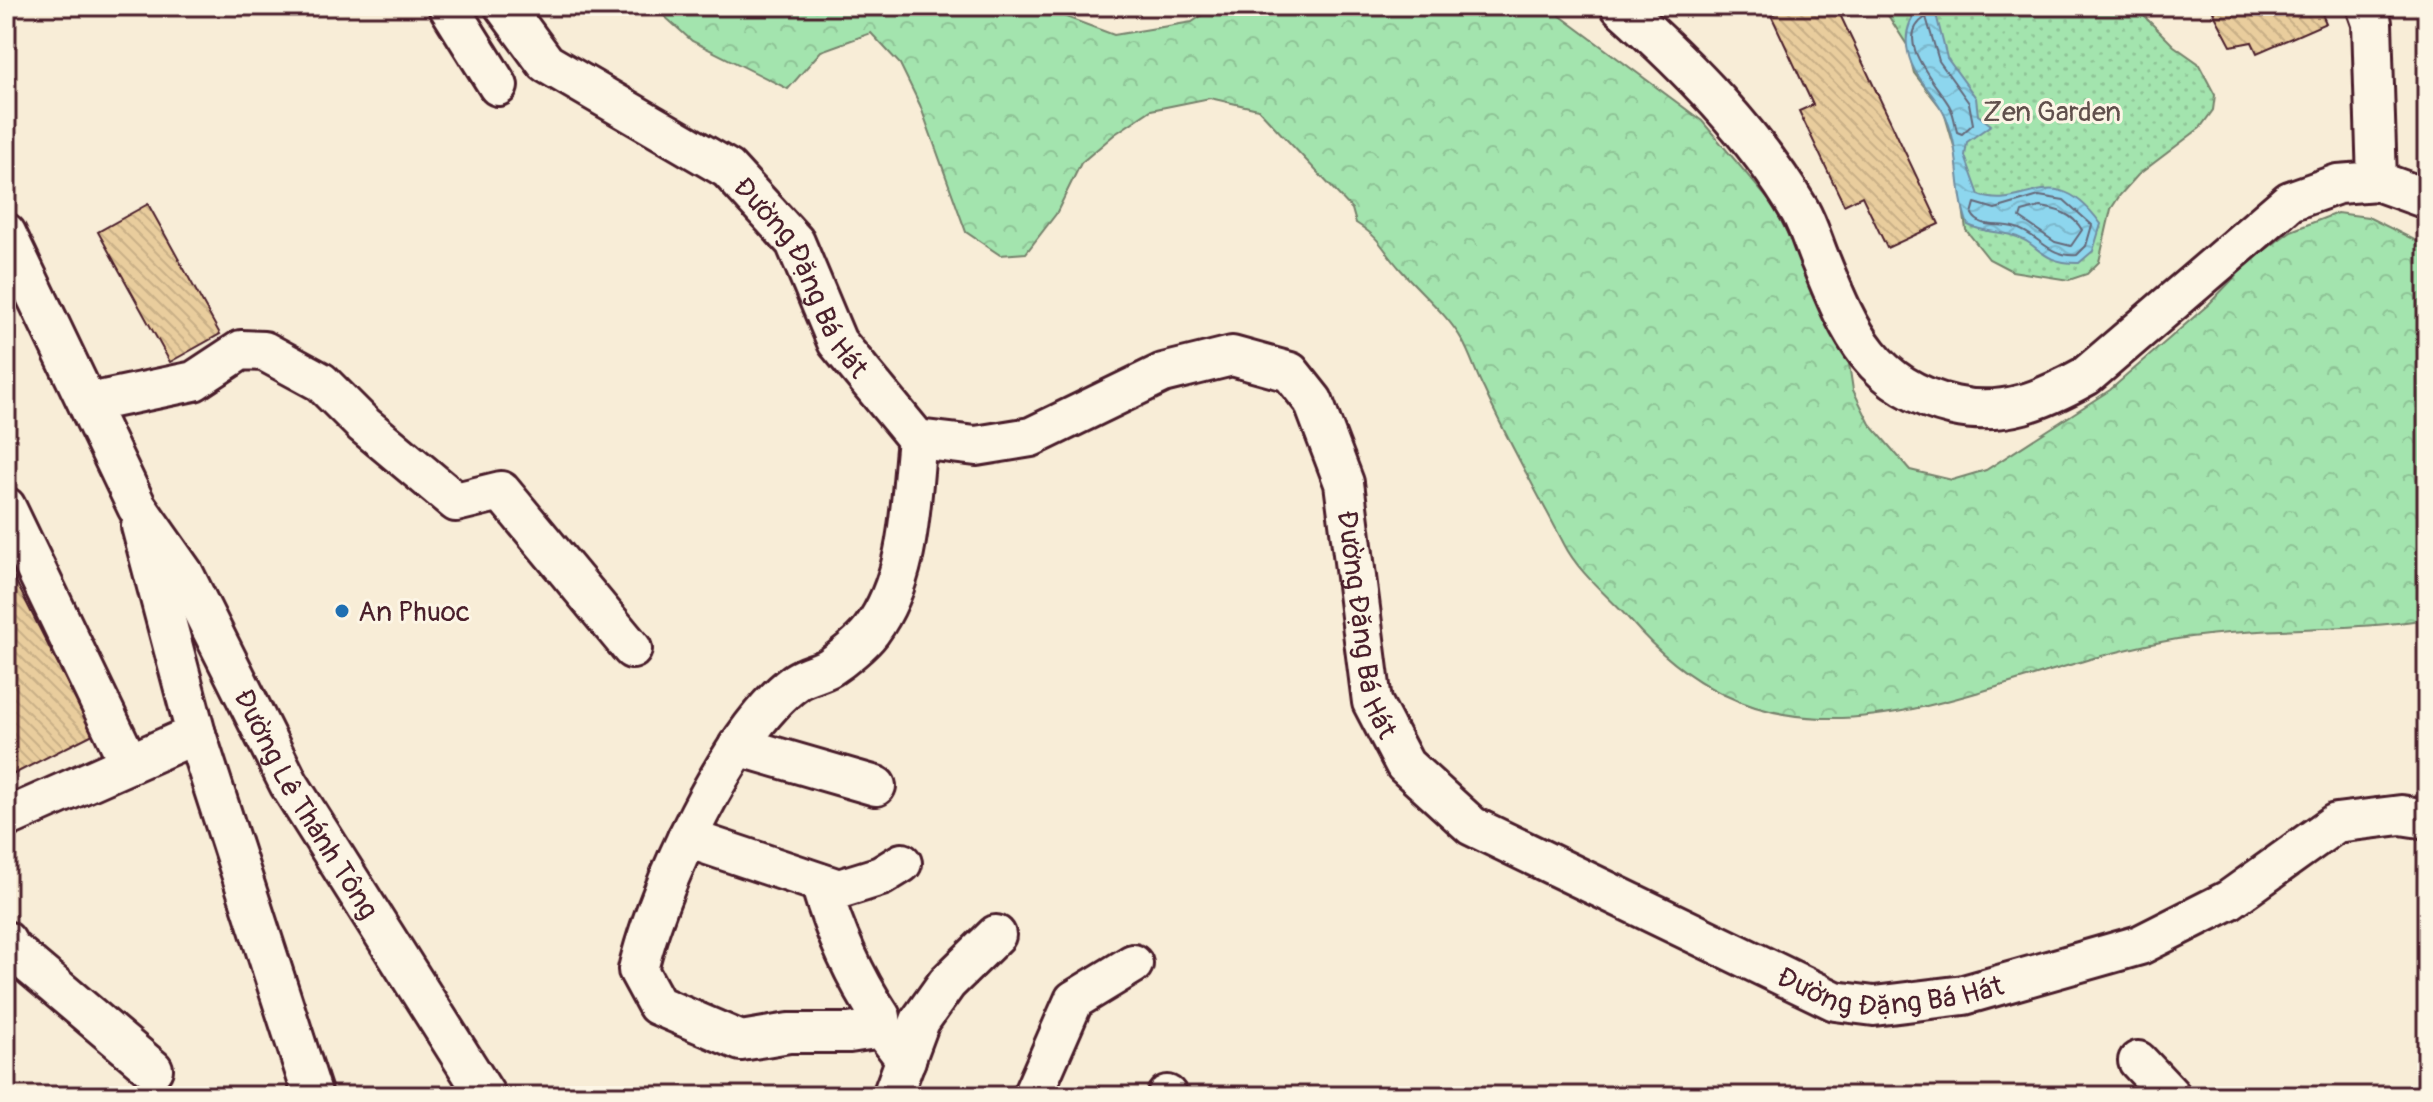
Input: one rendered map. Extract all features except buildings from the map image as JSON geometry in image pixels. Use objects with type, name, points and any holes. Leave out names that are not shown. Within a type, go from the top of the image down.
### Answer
[{"type":"street","points":[[448,6],[498,86]]},
{"type":"street","name":"Đường Đặng Bá Hát","points":[[504,6],[546,63],[728,169],[795,242],[837,342],[917,439],[976,446],[1031,437],[1163,373],[1232,356],[1290,372],[1313,401],[1344,483],[1372,702],[1405,765],[1472,826],[1835,1001],[1874,1006],[1964,995],[2140,945],[2229,900],[2336,823],[2401,815],[2427,819]]},
{"type":"street","points":[[1620,6],[1683,62],[1736,123],[1800,212],[1829,282],[1857,336],[1882,373],[1920,398],[1970,409],[2010,409],[2050,397],[2086,376],[2290,201],[2338,184],[2377,181],[2427,199]]},
{"type":"street","points":[[2366,6],[2372,23],[2377,181]]},
{"type":"street","name":"Đường Lê Thánh Tông","points":[[6,233],[137,507],[184,574],[289,784],[486,1096]]},
{"type":"street","points":[[89,403],[194,381],[241,350],[264,351],[321,382],[364,425],[456,502],[501,491],[632,649]]},
{"type":"street","points":[[882,1028],[849,1033],[789,1033],[741,1041],[657,1005],[638,970],[645,938],[687,838],[738,746],[797,681],[830,667],[870,632],[901,572],[917,439]]},
{"type":"street","points":[[6,507],[129,763]]},
{"type":"street","name":"Đường Lê Thánh Tông","points":[[137,507],[155,589],[196,734],[313,1096]]},
{"type":"street","points":[[6,818],[196,734]]},
{"type":"street","points":[[738,746],[876,786]]},
{"type":"street","points":[[687,838],[839,889],[881,876],[902,863]]},
{"type":"street","points":[[820,883],[847,958],[881,1017],[882,1028],[906,1060]]},
{"type":"street","points":[[892,1096],[920,1021],[938,996],[996,935]]},
{"type":"street","points":[[6,941],[10,948],[153,1069]]},
{"type":"street","points":[[1032,1096],[1074,1000],[1133,964]]},
{"type":"street","points":[[2138,1061],[2171,1096]]},
{"type":"green space","points":[[653,6],[1037,6],[1114,35],[1192,22],[1216,6],[1547,6],[1702,121],[1773,205],[1847,351],[1853,390],[1870,424],[1910,470],[1952,480],[1986,470],[2110,390],[2209,304],[2251,260],[2291,231],[2337,213],[2368,217],[2427,246],[2427,619],[2227,633],[2161,642],[2090,659],[1951,700],[1883,714],[1817,718],[1753,706],[1690,675],[1629,619],[1577,564],[1513,448],[1456,331],[1377,240],[1356,223],[1352,209],[1258,109],[1210,98],[1151,110],[1115,134],[1081,163],[1056,214],[1026,253],[1000,255],[966,232],[920,105],[900,64],[871,33],[821,51],[788,89],[692,41]]},
{"type":"green space","name":"Zen Garden","points":[[1882,6],[2134,6],[2174,46],[2198,63],[2215,95],[2213,110],[2200,128],[2138,175],[2120,195],[2111,209],[2099,262],[2087,274],[2069,280],[2012,271],[1989,259],[1966,230],[1956,153],[1944,112],[1914,73],[1907,45]]},
{"type":"water","points":[[1921,6],[1934,6],[1947,58],[1976,98],[1978,115],[1991,125],[1967,142],[1965,156],[1979,195],[1996,199],[2039,191],[2068,193],[2084,204],[2101,224],[2093,251],[2079,263],[2056,260],[2021,238],[1968,225],[1953,137],[1942,110],[1909,56],[1908,29]]},
{"type":"place","name":"An Phuoc","points":[[342,611]]}]
